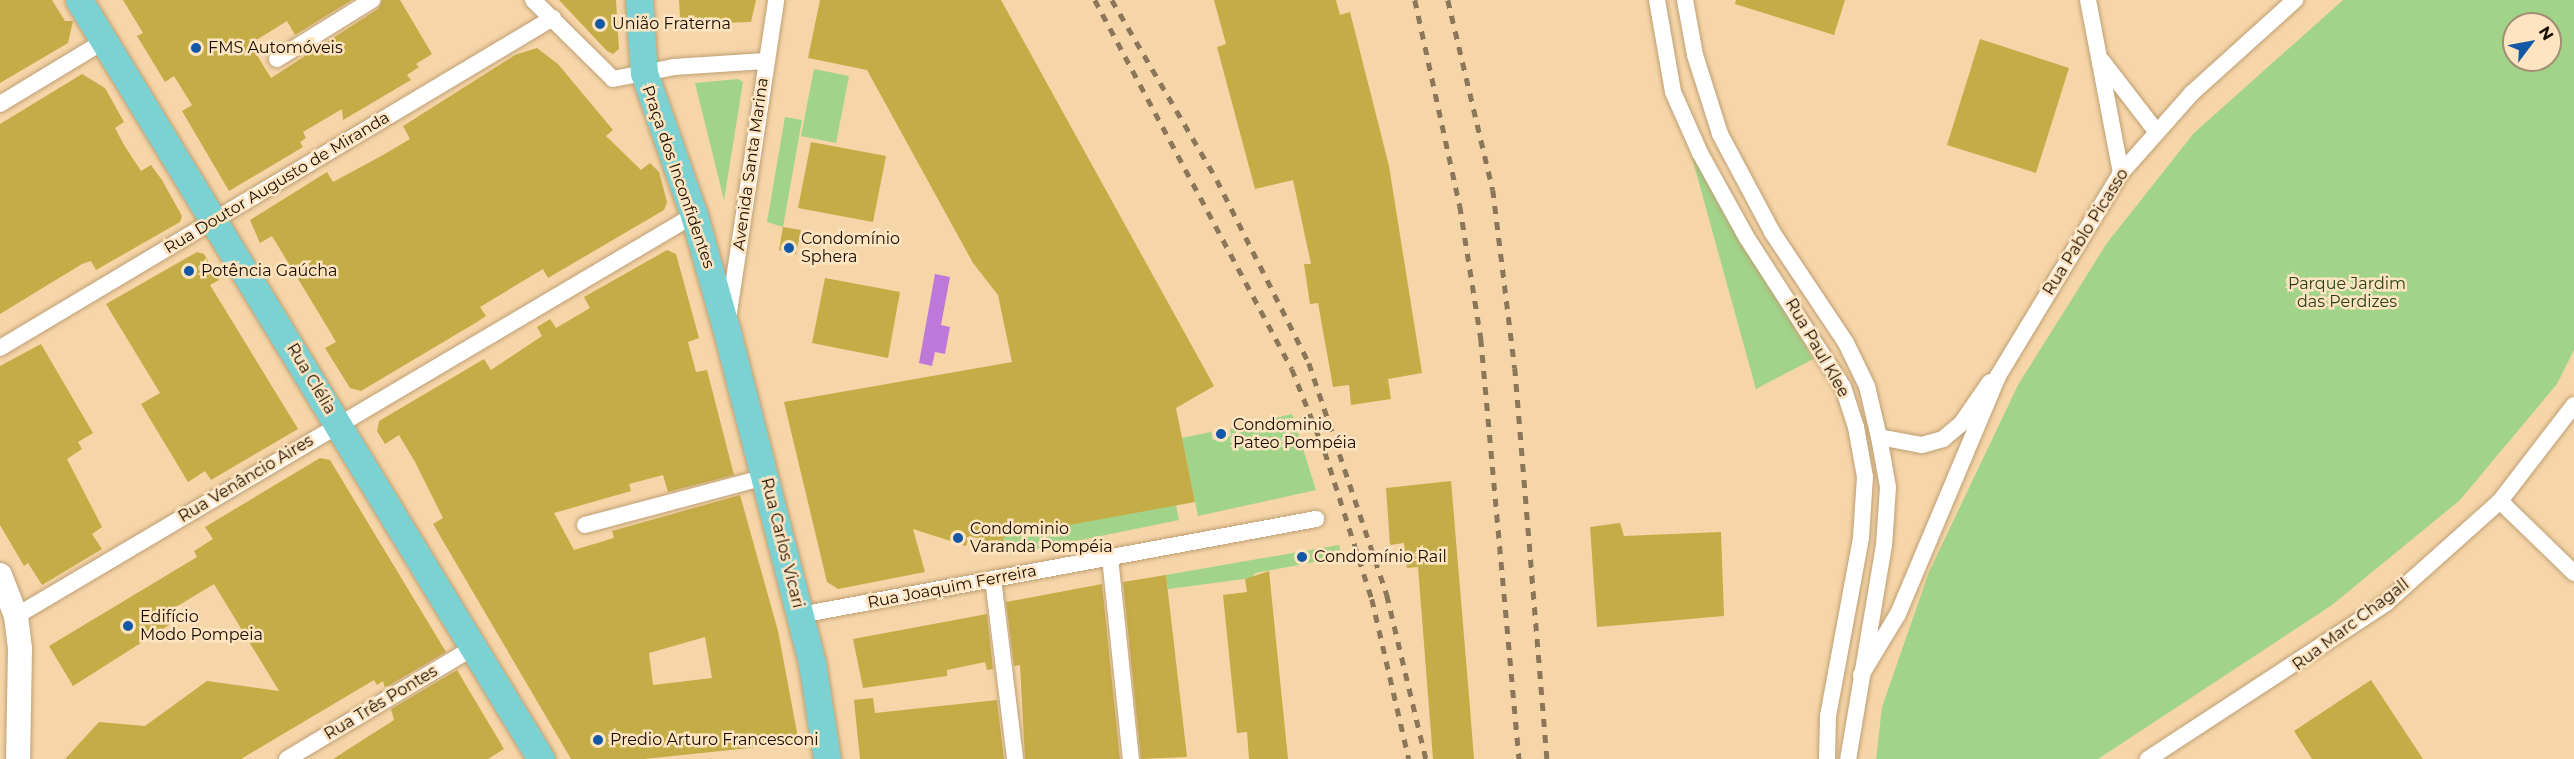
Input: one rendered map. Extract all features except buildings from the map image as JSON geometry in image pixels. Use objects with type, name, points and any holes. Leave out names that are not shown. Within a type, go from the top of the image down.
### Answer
[{"type":"main road","name":"Rua Clélia","points":[[80,0],[541,759]]},
{"type":"main road","points":[[639,0],[644,73]]},
{"type":"main road","name":"Praça dos Inconfidentes","points":[[644,73],[694,215],[726,328]]},
{"type":"main road","name":"Rua Carlos Vicari","points":[[726,328],[800,615],[827,759]]},
{"type":"street","points":[[277,59],[372,0]]},
{"type":"street","points":[[532,0],[554,18],[613,79],[644,73]]},
{"type":"street","name":"Avenida Santa Marina","points":[[726,328],[776,0]]},
{"type":"street","name":"Rua Paul Klee","points":[[1657,0],[1673,92],[1700,153],[1747,238],[1843,387],[1856,427],[1865,477],[1861,538],[1828,716],[1827,759]]},
{"type":"street","name":"Rua Paul Klee","points":[[1685,0],[1695,55],[1720,134],[1772,232],[1846,343],[1867,386],[1879,437],[1888,487],[1884,545],[1848,759]]},
{"type":"street","points":[[2088,0],[2121,173]]},
{"type":"street","name":"Rua Pablo Picasso","points":[[1861,675],[1898,614],[1998,376],[2121,173],[2156,131],[2295,0]]},
{"type":"street","name":"Rua Doutor Augusto de Miranda","points":[[0,348],[554,18]]},
{"type":"street","points":[[0,104],[104,40]]},
{"type":"street","points":[[2099,58],[2156,131]]},
{"type":"street","name":"Praça dos Inconfidentes","points":[[644,73],[765,61]]},
{"type":"street","name":"Rua Venâncio Aires","points":[[16,616],[694,215]]},
{"type":"street","name":"Rua Pablo Picasso","points":[[1879,437],[1922,445],[1943,439],[1961,424],[1983,388],[1998,376]]},
{"type":"street","name":"Rua Marc Chagall","points":[[2148,759],[2386,603],[2500,501],[2574,405]]},
{"type":"street","points":[[585,525],[766,477]]},
{"type":"street","points":[[2500,501],[2574,573]]},
{"type":"street","name":"Rua Joaquim Ferreira","points":[[800,615],[1316,519]]},
{"type":"street","points":[[1110,557],[1131,759]]},
{"type":"street","points":[[0,575],[16,616],[18,759]]},
{"type":"street","points":[[993,579],[1015,759]]},
{"type":"street","name":"Rua Três Pontes","points":[[287,759],[474,647]]},
{"type":"green space","name":"Parque Jardim das Perdizes","points":[[2343,0],[2574,0],[2574,350],[2557,384],[2460,500],[2332,605],[2098,759],[1876,759],[1882,707],[1929,572],[2018,385],[2107,243],[2194,133]]},
{"type":"green space","points":[[814,69],[849,76],[836,143],[801,136]]},
{"type":"green space","points":[[738,79],[743,82],[724,200],[695,83]]},
{"type":"green space","points":[[785,117],[802,120],[783,227],[767,222]]},
{"type":"green space","points":[[1691,154],[1813,359],[1756,389]]},
{"type":"green space","points":[[1292,414],[1316,490],[1198,516],[1182,438],[1211,432],[1213,440],[1231,436],[1230,429]]},
{"type":"green space","points":[[1176,505],[1179,520],[1007,555],[1003,537]]},
{"type":"green space","points":[[1339,545],[1342,557],[1255,573],[1252,578],[1168,589],[1166,575]]},
{"type":"shaded area","points":[[935,274],[950,277],[941,325],[950,327],[945,354],[935,352],[932,366],[919,363]]},
{"type":"railway","points":[[1095,0],[1292,369],[1325,452],[1372,599],[1409,759]]},
{"type":"railway","points":[[1112,0],[1217,180],[1309,363],[1387,595],[1426,759]]},
{"type":"railway","points":[[1415,0],[1460,206],[1481,339],[1519,759]]},
{"type":"railway","points":[[1448,0],[1493,190],[1515,368],[1547,759]]},
{"type":"place","name":"União Fraterna","points":[[600,24]]},
{"type":"place","name":"FMS Automóveis","points":[[196,48]]},
{"type":"place","name":"Condomínio Sphera","points":[[789,248]]},
{"type":"place","name":"Potência Gaúcha","points":[[189,271]]},
{"type":"place","name":"Condominio Pateo Pompéia","points":[[1221,434]]},
{"type":"place","name":"Condominio Varanda Pompéia","points":[[958,538]]},
{"type":"place","name":"Condomínio Rail","points":[[1302,557]]},
{"type":"place","name":"Edifício Modo Pompeia","points":[[128,626]]},
{"type":"place","name":"Predio Arturo Francesconi","points":[[598,740]]}]
